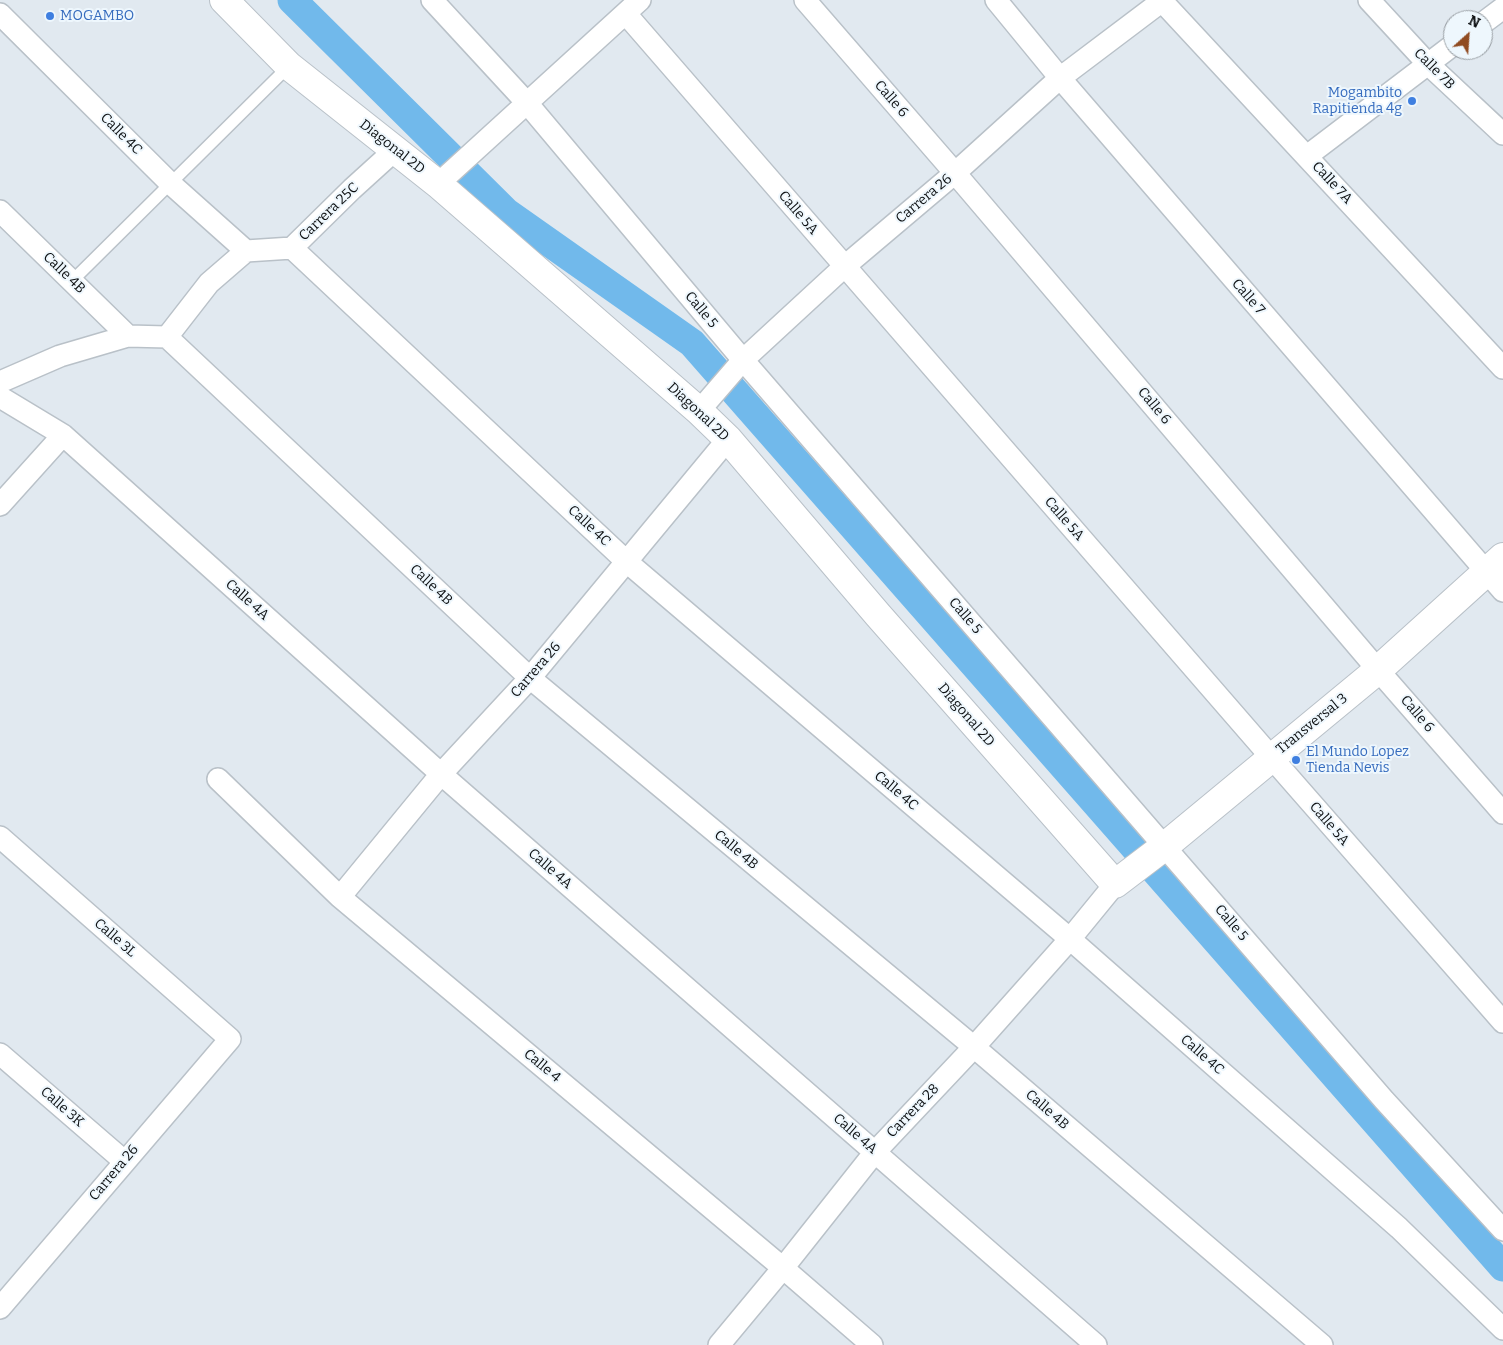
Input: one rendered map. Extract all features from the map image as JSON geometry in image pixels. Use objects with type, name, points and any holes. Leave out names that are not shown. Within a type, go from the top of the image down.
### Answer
[{"type":"street","name":"Diagonal 2D","points":[[224,0],[289,66],[707,401],[728,438],[878,615],[1141,864]]},
{"type":"street","name":"Calle 5","points":[[432,0],[527,103],[1141,864],[1384,1100],[1503,1230]]},
{"type":"street","name":"Calle 6","points":[[805,0],[955,173],[1378,670],[1503,813]]},
{"type":"street","name":"Calle 7","points":[[996,0],[1060,78],[1498,574]]},
{"type":"street","name":"Calle 7B","points":[[1368,0],[1428,64],[1503,134]]},
{"type":"street","name":"Carrera 26","points":[[707,401],[738,365],[845,266],[955,173],[1060,78],[1161,1]]},
{"type":"street","name":"Calle 7A","points":[[1161,1],[1501,363]]},
{"type":"street","points":[[438,184],[633,7]]},
{"type":"street","name":"Calle 5A","points":[[633,7],[845,266],[1271,758],[1503,1022]]},
{"type":"street","name":"Calle 4C","points":[[0,14],[171,184],[246,251]]},
{"type":"street","points":[[1307,156],[1443,53]]},
{"type":"street","name":"Carrera 25C","points":[[246,251],[292,248],[395,150]]},
{"type":"street","name":"Calle 4B","points":[[0,211],[128,336]]},
{"type":"street","name":"Calle 4C","points":[[292,248],[627,562],[1070,939],[1399,1228],[1503,1329]]},
{"type":"street","points":[[0,382],[60,356],[128,336],[167,337],[209,283],[246,251]]},
{"type":"street","name":"Calle 4B","points":[[167,337],[530,678],[974,1047],[1322,1345]]},
{"type":"street","name":"Calle 4A","points":[[0,397],[63,435],[442,774],[1096,1345]]},
{"type":"street","points":[[0,505],[63,435]]},
{"type":"street","name":"Carrera 26","points":[[340,897],[442,774],[530,678],[728,438]]},
{"type":"street","name":"Transversal 3","points":[[1141,864],[1498,574]]},
{"type":"street","name":"Calle 4","points":[[218,778],[340,897],[783,1268],[872,1345]]},
{"type":"street","name":"Calle 3L","points":[[0,837],[230,1038]]},
{"type":"street","name":"Carrera 28","points":[[719,1345],[875,1152],[1141,864]]},
{"type":"street","name":"Carrera 26","points":[[3,1298],[230,1038]]},
{"type":"street","name":"Calle 3K","points":[[0,1054],[124,1161]]},
{"type":"lane","points":[[72,281],[289,66]]},
{"type":"waterway","points":[[292,0],[506,212],[692,343],[1503,1267]]},
{"type":"place","name":"MOGAMBO","points":[[50,16]]},
{"type":"place","name":"Mogambito Rapitienda 4g","points":[[1412,101]]},
{"type":"place","name":"El Mundo Lopez Tienda Nevis","points":[[1296,760]]}]
